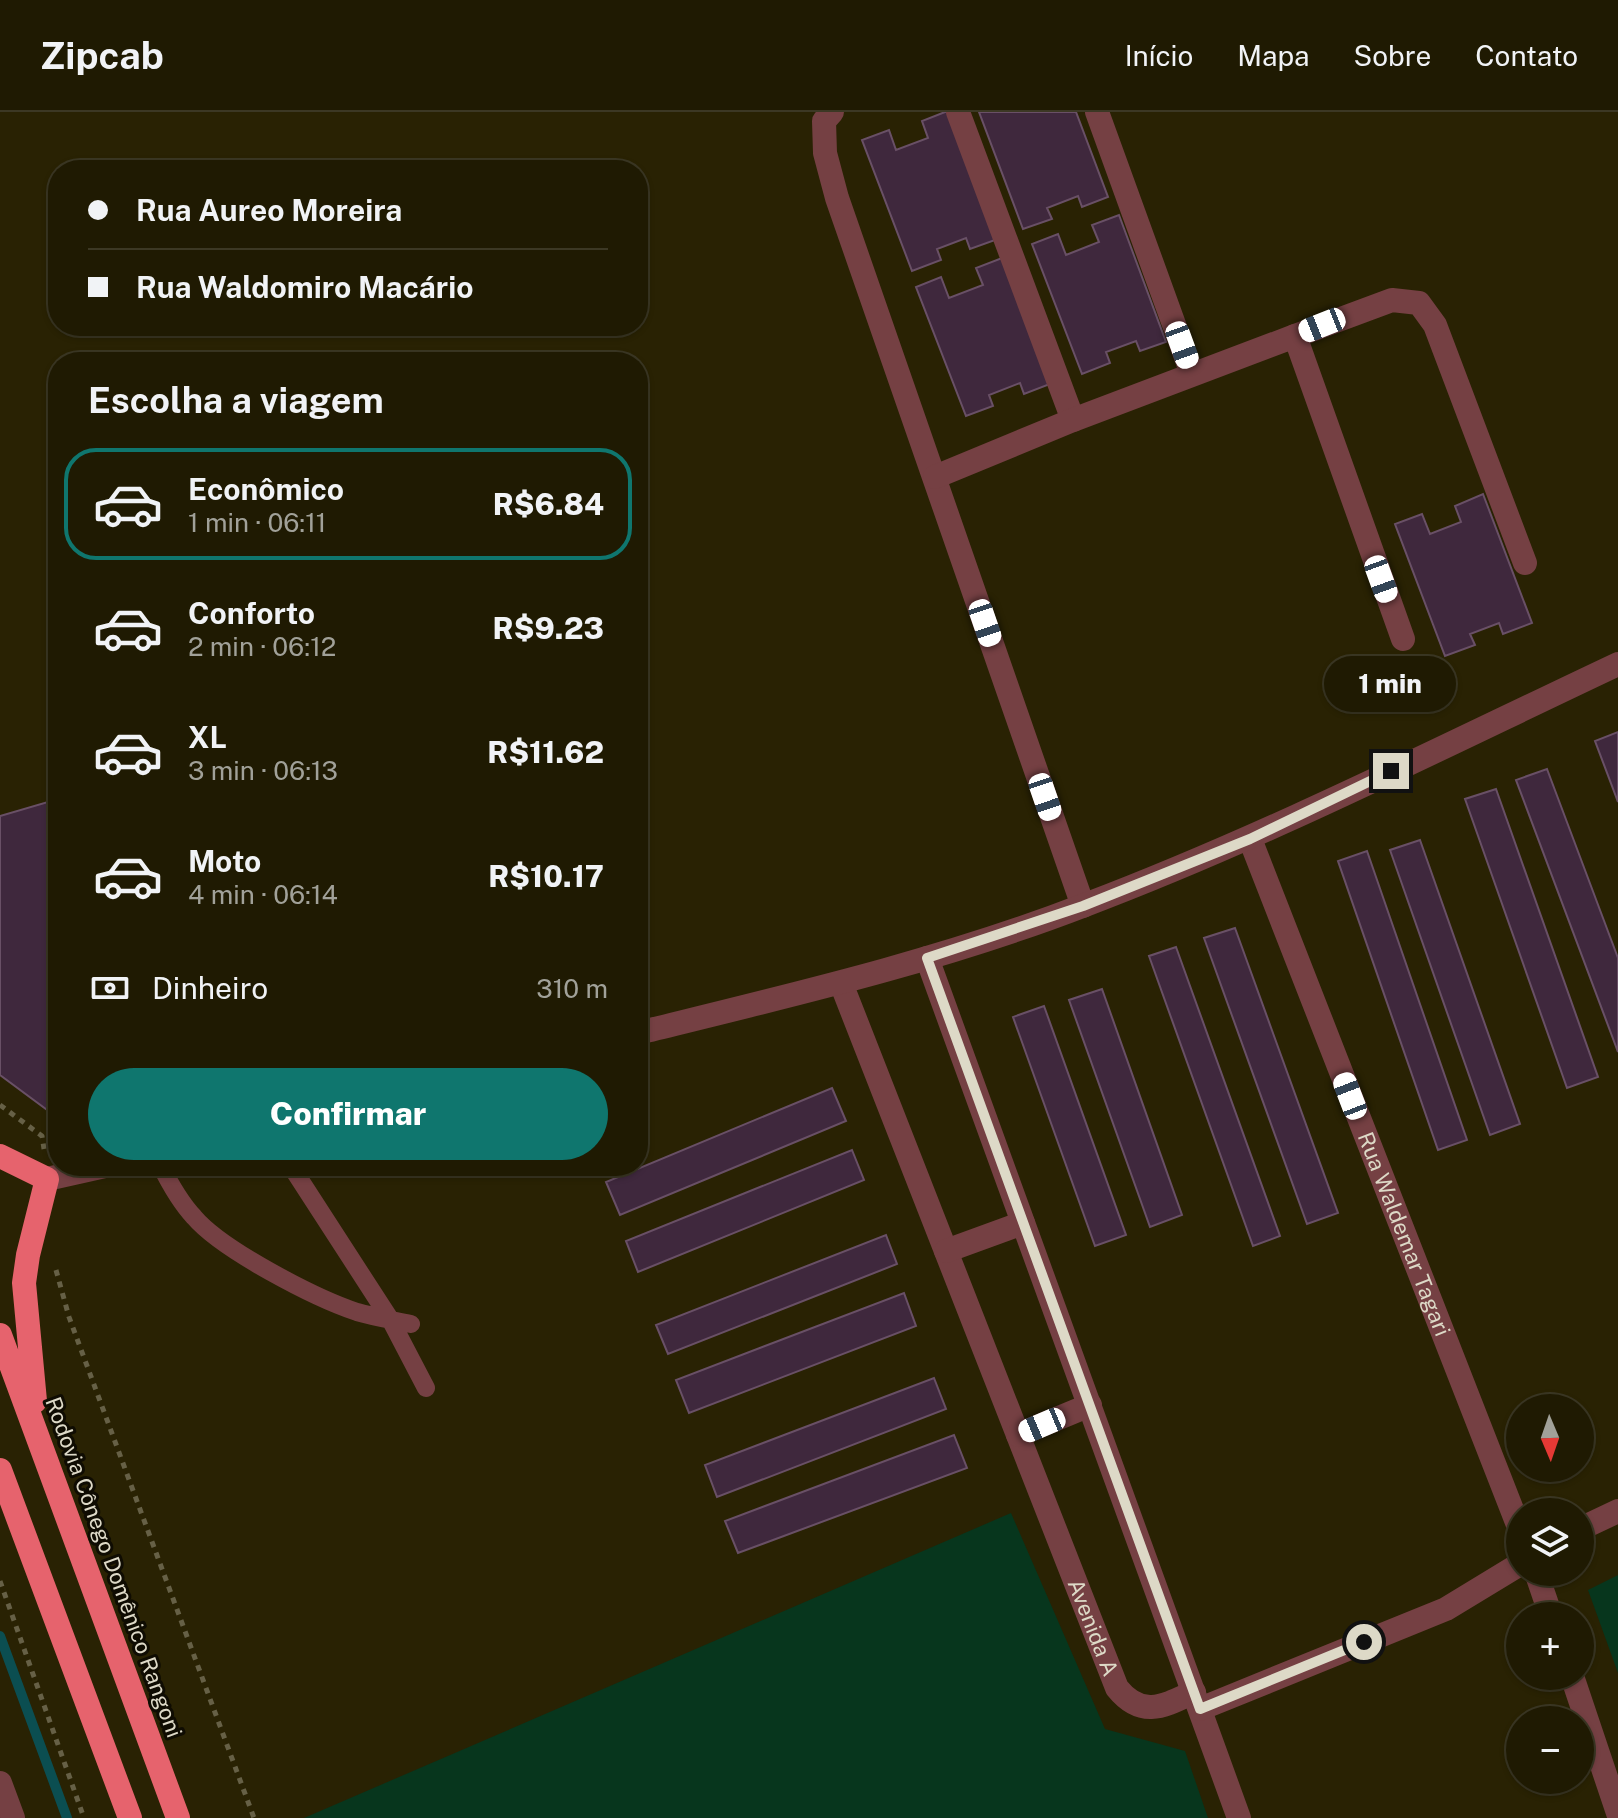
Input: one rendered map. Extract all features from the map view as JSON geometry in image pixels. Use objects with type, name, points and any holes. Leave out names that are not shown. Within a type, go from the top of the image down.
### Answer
[{"type":"highway","points":[[0,1156],[47,1179],[24,1283],[39,1440]]},
{"type":"highway","name":"Rodovia Cônego Domênico Rangoni","points":[[0,1335],[178,1818]]},
{"type":"highway","points":[[0,1470],[130,1818]]},
{"type":"street","points":[[832,112],[824,121],[829,168],[1083,906]]},
{"type":"street","points":[[958,112],[1073,420]]},
{"type":"street","points":[[1097,112],[1192,374]]},
{"type":"street","points":[[935,477],[1073,420],[1392,300],[1419,303],[1435,325],[1525,563]]},
{"type":"street","points":[[1295,336],[1403,639]]},
{"type":"street","points":[[648,1031],[841,983],[1083,906],[1250,839],[1618,664]]},
{"type":"street","name":"Rua Waldemar Tagari","points":[[1250,839],[1506,1498]]},
{"type":"street","points":[[927,958],[1239,1818]]},
{"type":"street","name":"Avenida A","points":[[841,983],[1117,1688],[1128,1702],[1146,1708],[1197,1700]]},
{"type":"street","points":[[47,1179],[60,1176]]},
{"type":"street","points":[[946,1251],[1023,1223]]},
{"type":"street","points":[[1018,1435],[1090,1405]]},
{"type":"street","points":[[1594,1522],[1618,1511]]},
{"type":"street","points":[[1197,1700],[1446,1609],[1506,1573]]},
{"type":"street","points":[[1577,1690],[1618,1813]]},
{"type":"street","points":[[0,1783],[13,1818]]},
{"type":"lane","points":[[166,1176],[195,1219],[236,1251],[295,1284],[357,1312],[411,1324]]},
{"type":"lane","points":[[297,1176],[390,1319],[426,1388]]},
{"type":"path","points":[[0,1105],[42,1136],[47,1179]]},
{"type":"path","points":[[54,1257],[69,1317],[254,1818]]},
{"type":"path","points":[[0,1581],[84,1818]]},
{"type":"green space","points":[[1011,1513],[1105,1729],[1185,1751],[1208,1818],[304,1818]]},
{"type":"green space","points":[[1618,1575],[1618,1673],[1594,1602],[1588,1590]]},
{"type":"building","points":[[950,112],[998,239],[970,249],[966,238],[937,249],[941,260],[912,271],[862,140],[889,130],[896,150],[928,138],[922,121]]},
{"type":"building","points":[[979,112],[1076,112],[1108,197],[1082,207],[1078,196],[1047,208],[1052,219],[1023,229]]},
{"type":"building","points":[[1119,215],[1166,342],[1140,351],[1136,341],[1106,352],[1110,363],[1082,374],[1032,244],[1058,234],[1066,255],[1099,242],[1092,225]]},
{"type":"building","points":[[1002,258],[1050,384],[1024,394],[1020,383],[989,395],[993,406],[966,416],[916,287],[941,277],[949,298],[983,285],[976,268]]},
{"type":"building","points":[[1483,494],[1532,623],[1503,634],[1499,623],[1470,634],[1475,645],[1445,656],[1395,524],[1422,514],[1430,534],[1461,522],[1455,506]]},
{"type":"building","points":[[1618,732],[1618,802],[1595,741]]},
{"type":"building","points":[[1547,769],[1618,958],[1618,1052],[1516,780]]},
{"type":"building","points":[[1496,789],[1598,1077],[1567,1088],[1465,799]]},
{"type":"building","points":[[48,802],[48,1111],[0,1075],[0,816]]},
{"type":"building","points":[[1420,840],[1520,1124],[1490,1135],[1390,850]]},
{"type":"building","points":[[1367,851],[1467,1140],[1438,1150],[1338,861]]},
{"type":"building","points":[[1235,928],[1338,1213],[1307,1224],[1204,938]]},
{"type":"building","points":[[1176,947],[1280,1236],[1253,1246],[1149,956]]},
{"type":"building","points":[[1102,989],[1182,1215],[1150,1227],[1069,1000]]},
{"type":"building","points":[[1044,1006],[1126,1235],[1095,1246],[1013,1017]]},
{"type":"building","points":[[832,1088],[846,1121],[620,1215],[606,1182],[620,1176],[648,1176],[648,1165]]},
{"type":"building","points":[[852,1150],[864,1180],[638,1272],[626,1241]]},
{"type":"building","points":[[886,1235],[897,1264],[668,1354],[656,1325]]},
{"type":"building","points":[[904,1293],[916,1326],[689,1413],[676,1380]]},
{"type":"building","points":[[934,1378],[946,1409],[717,1497],[705,1465]]},
{"type":"building","points":[[954,1435],[967,1468],[738,1553],[725,1521]]},
{"type":"waterway","points":[[0,1636],[67,1818]]},
{"type":"route","points":[[1364,1642],[1200,1709],[927,958],[1083,906],[1250,839],[1391,771]]}]
